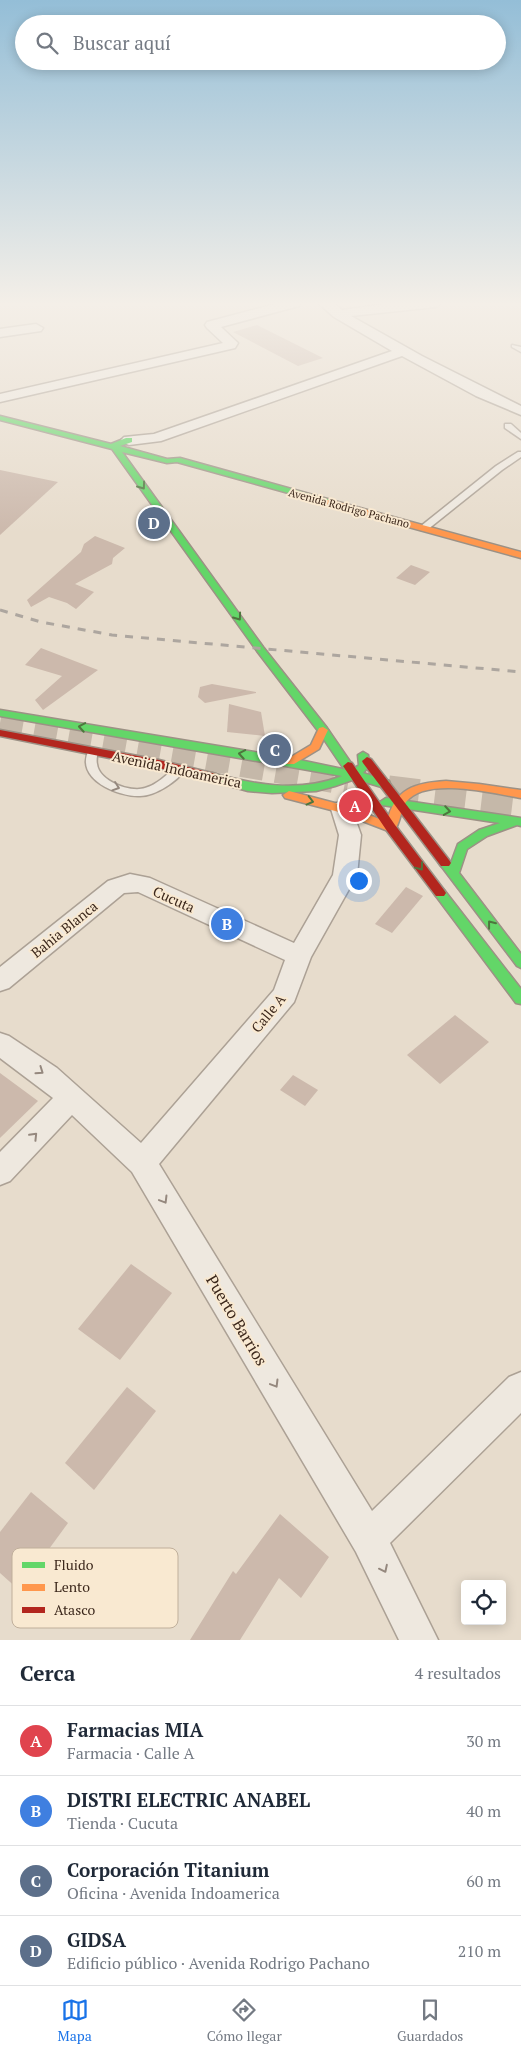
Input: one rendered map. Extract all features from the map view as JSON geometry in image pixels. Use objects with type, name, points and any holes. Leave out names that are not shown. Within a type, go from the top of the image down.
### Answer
[{"type":"main road","name":"Avenida Rodrigo Pachano","points":[[0,410],[132,446],[167,461],[177,460],[521,555]]},
{"type":"main road","name":"Avenida Rodrigo Pachano","points":[[0,418],[114,446],[132,446]]},
{"type":"main road","name":"Avenida Rodrigo Pachano","points":[[153,442],[174,454],[177,460]]},
{"type":"main road","points":[[114,446],[260,648],[322,730],[391,828],[521,999]]},
{"type":"main road","points":[[132,446],[147,468]]},
{"type":"main road","points":[[0,712],[290,762],[365,777],[386,784]]},
{"type":"main road","points":[[290,762],[310,752],[319,744],[322,730]]},
{"type":"main road","name":"Avenida Indoamerica","points":[[0,733],[182,769],[263,789],[311,787],[331,784],[353,776]]},
{"type":"main road","points":[[353,776],[364,766],[360,751]]},
{"type":"main road","points":[[360,751],[383,765]]},
{"type":"main road","points":[[360,751],[521,963]]},
{"type":"main road","points":[[418,778],[446,785],[521,794]]},
{"type":"main road","points":[[391,828],[392,818],[408,792],[421,787],[446,785]]},
{"type":"main road","points":[[263,789],[342,808],[391,828]]},
{"type":"main road","points":[[372,801],[518,821]]},
{"type":"main road","points":[[453,875],[462,847],[483,833],[518,821]]},
{"type":"street","points":[[0,398],[80,380]]},
{"type":"street","points":[[132,446],[153,442],[325,380]]},
{"type":"street","points":[[458,380],[521,411]]},
{"type":"street","points":[[505,404],[521,395]]},
{"type":"street","name":"Calle A","points":[[142,1163],[285,995],[299,956],[345,875],[350,835],[342,808]]},
{"type":"street","name":"Cucuta","points":[[130,883],[142,884],[299,956]]},
{"type":"street","name":"Bahia Blanca","points":[[0,981],[116,887],[130,883]]},
{"type":"street","name":"Puerto Barrios","points":[[0,1044],[47,1076],[142,1163],[369,1539],[419,1640]]},
{"type":"street","points":[[0,1172],[72,1097]]},
{"type":"street","points":[[369,1539],[521,1389]]},
{"type":"lane","points":[[508,426],[521,437]]},
{"type":"lane","points":[[424,528],[499,468],[521,454]]},
{"type":"lane","points":[[93,752],[91,763],[95,774],[112,787],[135,792],[148,792],[182,769]]},
{"type":"building","points":[[0,470],[58,482],[0,535]]},
{"type":"building","points":[[95,536],[125,548],[113,558],[112,564],[75,584],[94,592],[76,609],[67,603],[49,597],[31,607],[27,600],[81,552],[84,544]]},
{"type":"building","points":[[411,565],[430,572],[415,585],[396,578]]},
{"type":"building","points":[[41,648],[98,670],[43,710],[35,700],[62,676],[25,665]]},
{"type":"building","points":[[212,684],[256,693],[205,703],[198,697],[200,687]]},
{"type":"building","points":[[229,704],[261,712],[265,736],[227,732]]},
{"type":"building","points":[[406,887],[423,896],[392,933],[375,924]]},
{"type":"building","points":[[455,1015],[489,1042],[440,1084],[407,1055]]},
{"type":"building","points":[[0,1073],[38,1101],[0,1138]]},
{"type":"building","points":[[293,1075],[318,1090],[305,1106],[280,1090]]},
{"type":"building","points":[[131,1264],[172,1293],[120,1360],[78,1329]]},
{"type":"building","points":[[127,1387],[156,1411],[94,1490],[65,1463]]},
{"type":"building","points":[[31,1492],[68,1523],[50,1548],[12,1548],[12,1584],[0,1573],[0,1532]]},
{"type":"building","points":[[280,1514],[329,1557],[301,1598],[279,1578],[240,1640],[190,1640],[233,1571],[236,1574]]},
{"type":"tunnel","points":[[0,723],[348,784]]},
{"type":"tunnel","points":[[395,792],[388,791],[521,807]]},
{"type":"railway","points":[[0,610],[41,622],[112,635],[521,672]]},
{"type":"traffic: fast","points":[[0,418],[167,461],[177,460],[328,502]]},
{"type":"traffic: fast","points":[[129,440],[114,446],[260,649],[323,730],[348,766]]},
{"type":"traffic: fast","points":[[0,713],[290,762],[365,777],[385,784]]},
{"type":"traffic: fast","points":[[212,777],[242,786],[261,789],[286,790],[316,787],[331,784],[356,773],[364,766],[363,755]]},
{"type":"traffic: fast","points":[[386,802],[521,822]]},
{"type":"traffic: fast","points":[[453,875],[462,847],[483,833],[514,822]]},
{"type":"traffic: fast","points":[[445,863],[521,963]]},
{"type":"traffic: fast","points":[[440,893],[521,999]]},
{"type":"traffic: slow","points":[[328,502],[521,555]]},
{"type":"traffic: slow","points":[[290,762],[315,747],[323,730]]},
{"type":"traffic: slow","points":[[289,795],[342,809],[391,828],[398,805],[407,794],[418,788],[431,785],[463,785],[521,794]]},
{"type":"traffic: jam","points":[[0,733],[159,764],[212,777]]},
{"type":"traffic: jam","points":[[367,761],[445,863]]},
{"type":"traffic: jam","points":[[348,766],[391,828],[440,893]]},
{"type":"place","name":"GIDSA","points":[[154,523]]},
{"type":"place","name":"Corporación Titanium","points":[[275,750]]},
{"type":"place","name":"Farmacias MIA","points":[[355,806]]},
{"type":"place","name":"DISTRI ELECTRIC ANABEL","points":[[227,924]]}]
